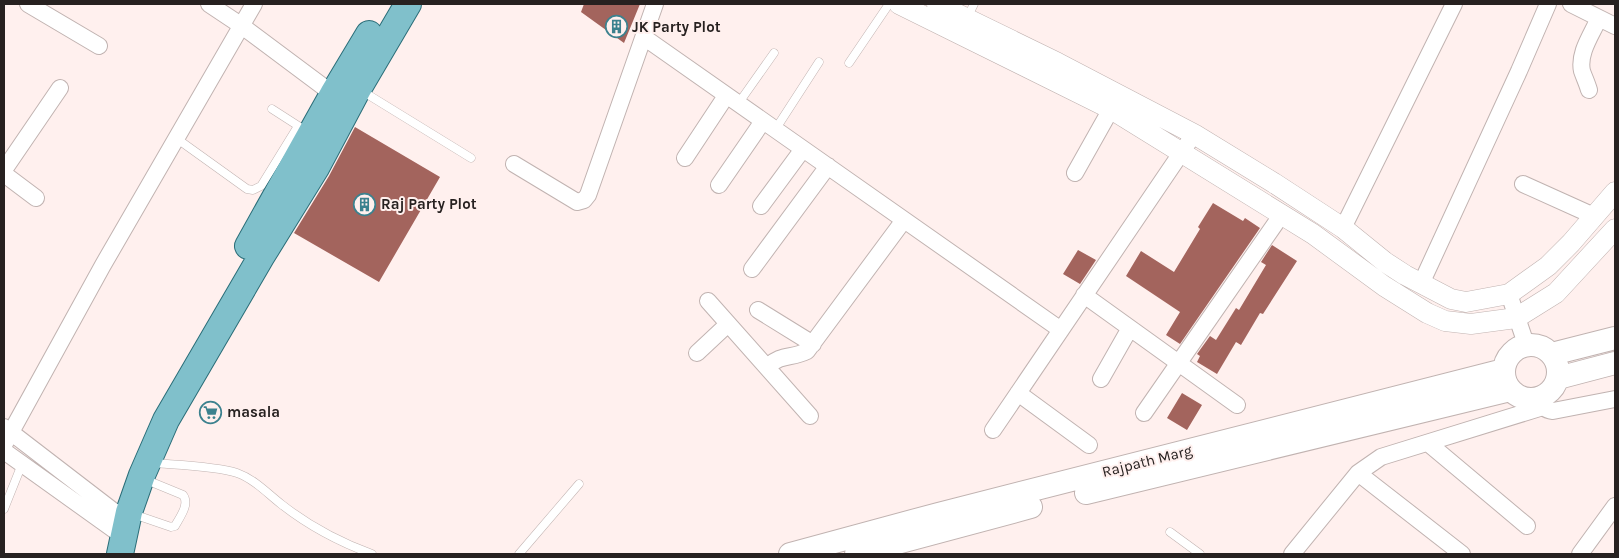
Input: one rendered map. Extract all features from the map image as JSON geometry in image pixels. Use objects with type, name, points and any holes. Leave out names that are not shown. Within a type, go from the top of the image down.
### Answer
[{"type":"main road","points":[[102,554],[120,526],[166,420],[261,257],[316,168],[346,91],[387,4]]},
{"type":"main road","points":[[120,526],[127,467],[142,431],[304,130],[346,91],[408,4]]},
{"type":"main road","points":[[1552,354],[1615,338]]},
{"type":"main road","points":[[1526,344],[1539,345],[1552,354],[1558,364],[1558,378],[1551,391],[1541,403],[1523,398],[1507,380],[1505,363],[1513,351],[1526,344]]},
{"type":"main road","points":[[1558,378],[1615,363]]},
{"type":"main road","name":"Rajpath Marg","points":[[790,554],[938,514],[1507,380]]},
{"type":"main road","name":"Rajpath Marg","points":[[856,554],[1507,380]]},
{"type":"street","points":[[28,4],[99,46]]},
{"type":"street","points":[[209,4],[346,91]]},
{"type":"street","points":[[5,444],[103,265],[254,4]]},
{"type":"street","points":[[514,164],[577,202],[584,200],[588,195],[656,4]]},
{"type":"street","points":[[899,4],[967,19],[1282,214],[1313,234],[1384,286],[1427,313],[1445,321],[1471,324],[1516,318],[1556,293],[1615,229]]},
{"type":"street","points":[[937,4],[1058,63],[1194,134],[1274,182],[1343,228],[1385,262],[1421,284],[1451,299],[1466,302],[1509,294],[1548,266],[1615,192]]},
{"type":"street","points":[[1343,228],[1454,4]]},
{"type":"street","points":[[1421,284],[1548,4]]},
{"type":"street","points":[[1571,4],[1596,12],[1615,26]]},
{"type":"street","points":[[1589,90],[1582,71],[1581,62],[1596,12]]},
{"type":"street","points":[[644,38],[1061,330]]},
{"type":"street","points":[[4,170],[60,88]]},
{"type":"street","points":[[685,158],[732,100]]},
{"type":"street","points":[[1075,173],[1111,109]]},
{"type":"street","points":[[719,185],[769,125]]},
{"type":"street","points":[[993,430],[1194,134]]},
{"type":"street","points":[[761,206],[803,149]]},
{"type":"street","points":[[752,269],[828,166]]},
{"type":"street","points":[[4,174],[36,198]]},
{"type":"street","points":[[1523,184],[1594,216]]},
{"type":"street","points":[[1144,413],[1282,214]]},
{"type":"street","points":[[767,367],[775,360],[807,351],[904,220]]},
{"type":"street","points":[[1509,294],[1526,344]]},
{"type":"street","points":[[1084,295],[1237,405]]},
{"type":"street","points":[[708,301],[810,416]]},
{"type":"street","points":[[758,310],[813,344]]},
{"type":"street","points":[[697,353],[728,324]]},
{"type":"street","points":[[1101,379],[1130,328]]},
{"type":"street","points":[[1018,392],[1089,445]]},
{"type":"street","points":[[1292,554],[1358,473],[1381,457],[1428,443],[1541,403],[1546,410],[1553,411],[1615,399]]},
{"type":"street","points":[[1428,443],[1527,526]]},
{"type":"street","points":[[5,444],[120,526]]},
{"type":"street","points":[[5,444],[22,464],[120,526]]},
{"type":"street","points":[[1358,473],[1462,554]]},
{"type":"street","points":[[1580,554],[1615,506]]},
{"type":"lane","points":[[849,63],[889,4]]},
{"type":"lane","points":[[732,100],[774,53]]},
{"type":"lane","points":[[769,125],[819,62]]},
{"type":"lane","points":[[346,91],[471,158]]},
{"type":"lane","points":[[176,138],[247,189],[253,190],[261,186],[304,130],[272,109]]},
{"type":"lane","points":[[4,509],[22,464]]},
{"type":"lane","points":[[145,471],[224,470],[244,476],[316,528],[363,553],[372,554]]},
{"type":"lane","points":[[120,526],[175,526],[186,504],[186,498],[183,495],[145,471]]},
{"type":"lane","points":[[519,554],[579,484]]},
{"type":"lane","points":[[1170,532],[1200,554]]},
{"type":"building","name":"JK Party Plot","points":[[584,4],[640,4],[624,43],[581,12]]},
{"type":"building","name":"Raj Party Plot","points":[[355,127],[440,177],[379,282],[294,233],[329,176]]},
{"type":"building","points":[[1213,203],[1243,221],[1245,218],[1260,228],[1180,344],[1166,335],[1180,312],[1126,276],[1141,251],[1174,272]]},
{"type":"building","points":[[1272,245],[1297,261],[1263,314],[1260,313],[1241,345],[1236,342],[1217,374],[1197,362],[1200,356],[1197,354],[1210,336],[1216,340],[1236,308],[1239,310],[1266,265],[1261,262]]},
{"type":"building","points":[[1078,250],[1096,260],[1080,284],[1063,274]]},
{"type":"building","points":[[1182,393],[1202,405],[1187,430],[1167,418]]},
{"type":"place","name":"JK Party Plot","points":[[616,27]]},
{"type":"place","name":"Raj Party Plot","points":[[365,204]]},
{"type":"place","name":"masala","points":[[211,412]]}]
